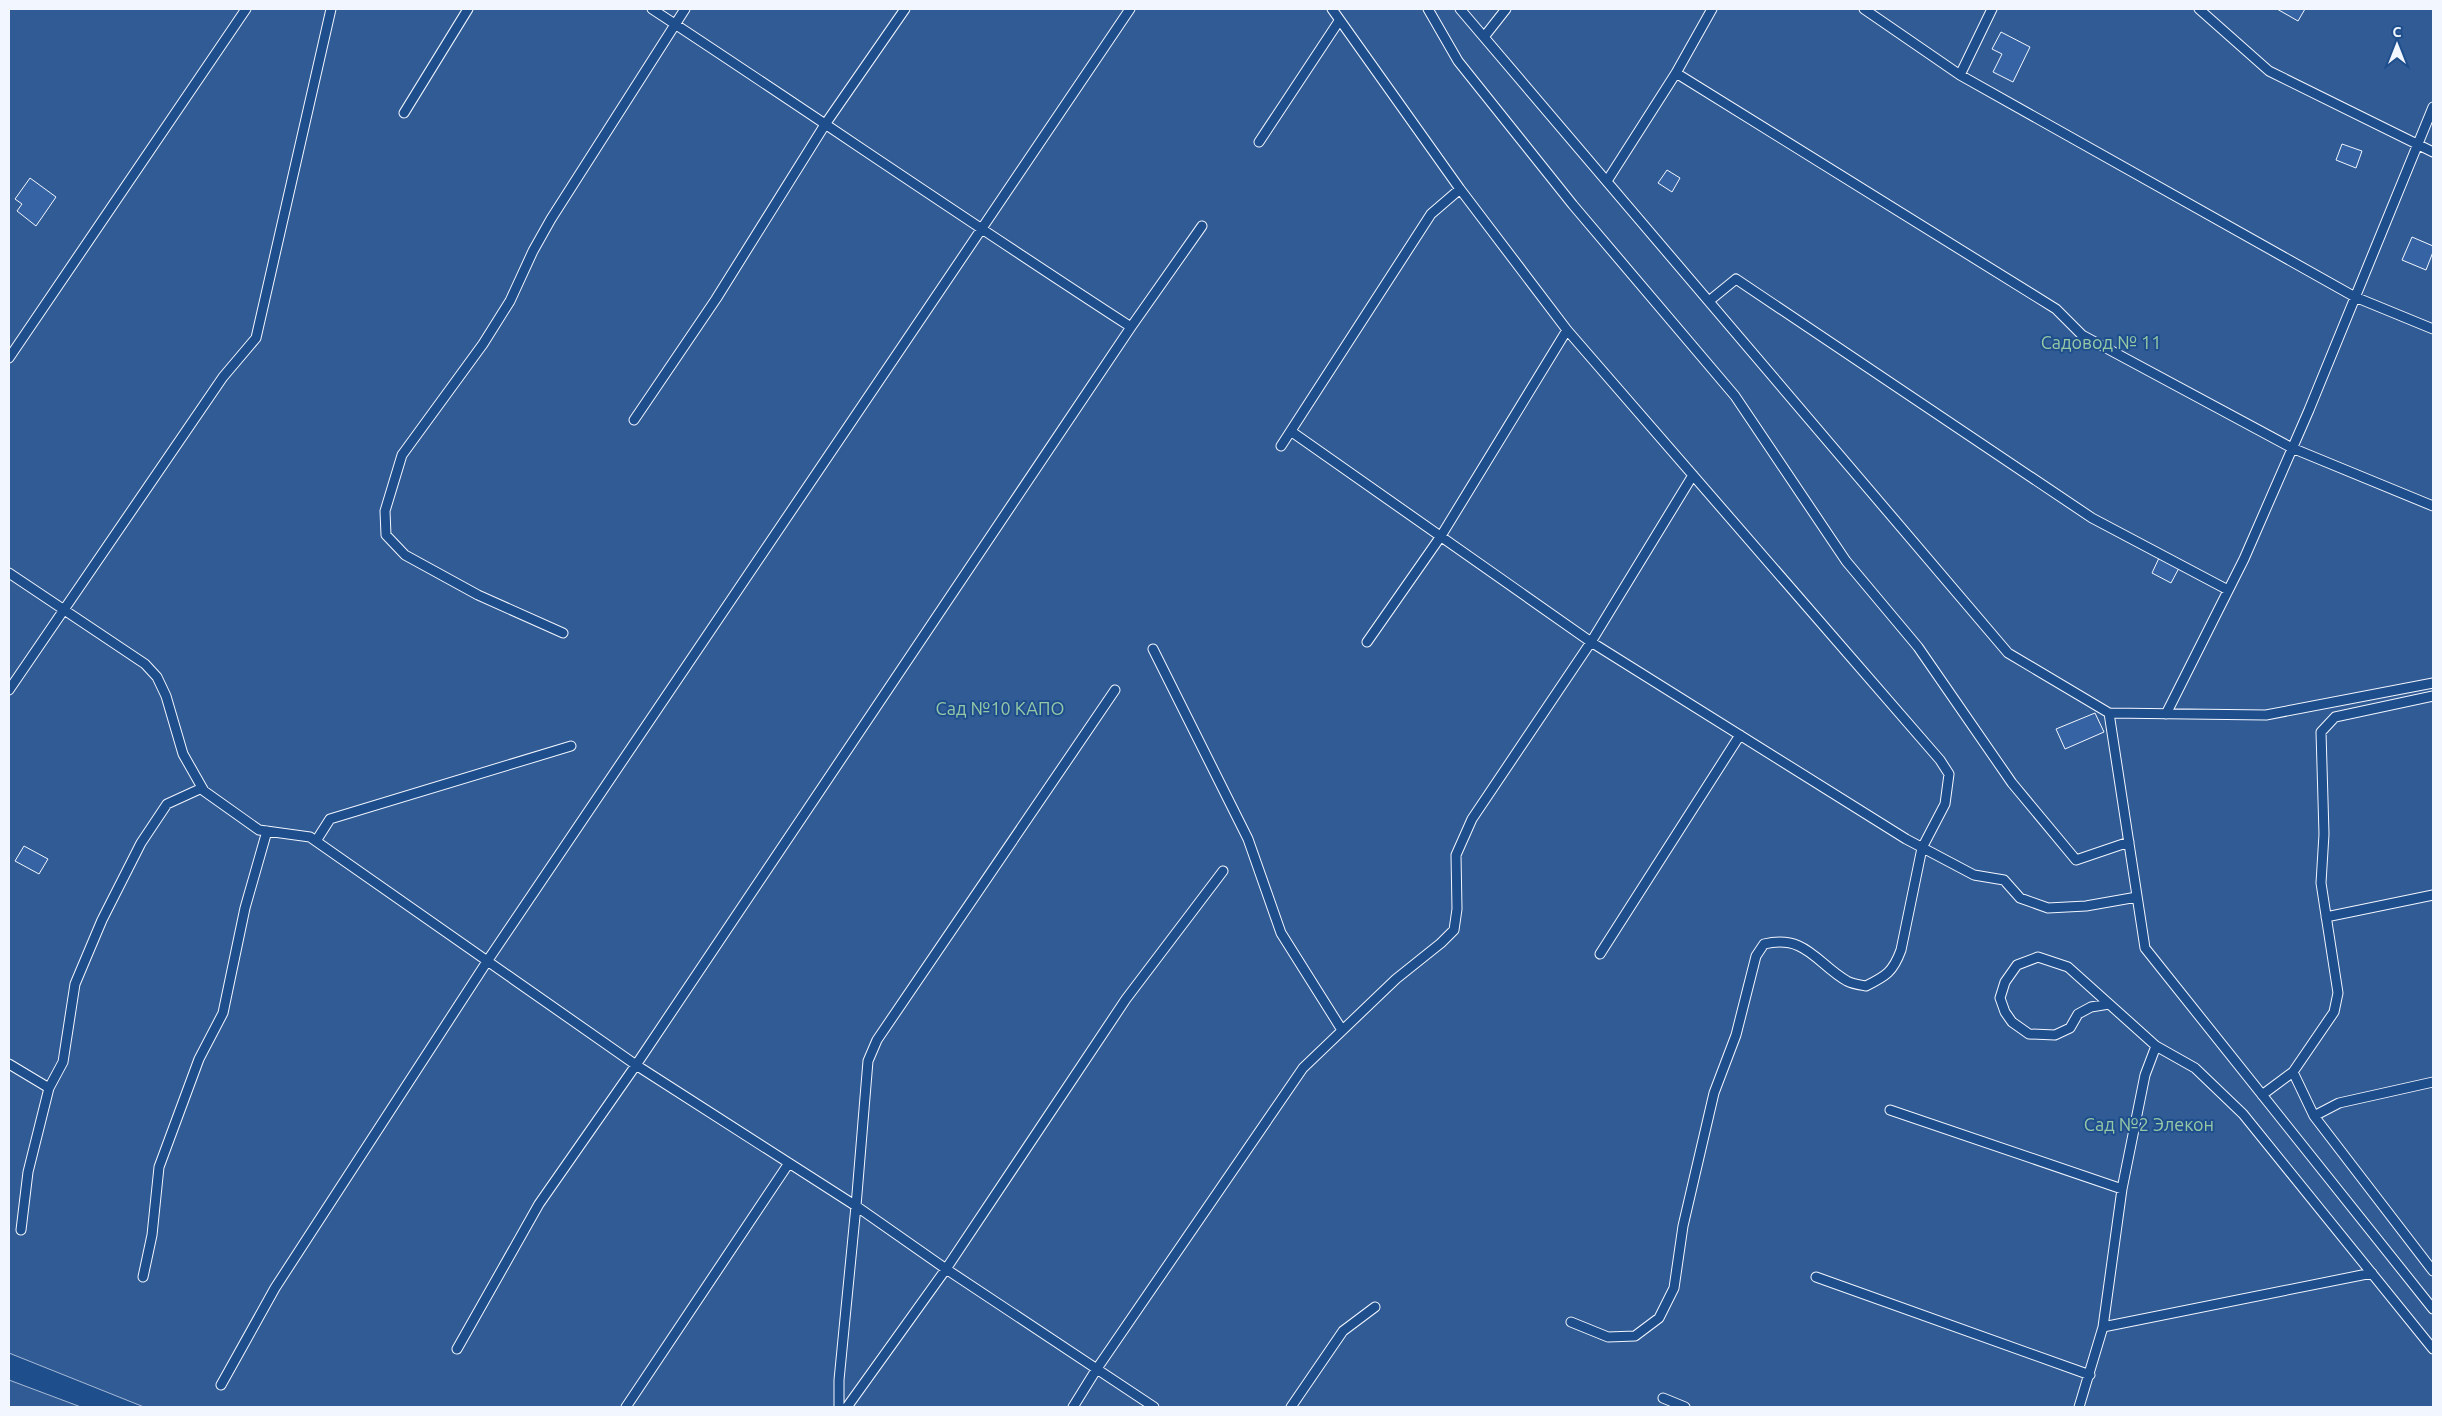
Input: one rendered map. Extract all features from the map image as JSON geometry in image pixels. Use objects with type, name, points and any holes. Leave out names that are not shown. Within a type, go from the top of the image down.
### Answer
[{"type":"lane","points":[[9,358],[246,9]]},
{"type":"lane","points":[[9,690],[62,609],[223,377],[256,338],[331,9]]},
{"type":"lane","points":[[404,113],[468,9]]},
{"type":"lane","points":[[652,9],[826,123],[981,230],[1131,327]]},
{"type":"lane","points":[[563,632],[478,595],[405,555],[386,535],[386,511],[402,455],[483,344],[510,301],[533,251],[551,219],[685,9]]},
{"type":"lane","points":[[634,420],[716,299],[826,123],[905,9]]},
{"type":"lane","points":[[220,1385],[275,1288],[488,960],[1130,9]]},
{"type":"lane","points":[[1332,9],[1460,189],[1567,330],[1940,760],[1949,774],[1945,804],[1922,848],[1896,966],[1885,976],[1866,986],[1848,982],[1821,959],[1792,943],[1777,941],[1764,944],[1756,956],[1736,1035],[1714,1093],[1683,1226],[1674,1288],[1659,1318],[1634,1336],[1608,1337],[1571,1322]]},
{"type":"lane","points":[[1428,9],[1458,61],[1554,183],[1735,396],[1846,561],[1918,647],[2012,783],[2076,860],[2128,842]]},
{"type":"lane","points":[[1460,9],[2008,653],[2109,713],[2266,715],[2433,682]]},
{"type":"lane","points":[[1484,37],[1506,9]]},
{"type":"lane","points":[[1607,181],[1676,73],[1712,9]]},
{"type":"lane","points":[[1864,9],[1960,75],[2355,297],[2433,328]]},
{"type":"lane","points":[[1960,75],[1992,9]]},
{"type":"lane","points":[[2199,9],[2269,71],[2433,152]]},
{"type":"lane","points":[[1260,142],[1339,21]]},
{"type":"lane","points":[[1676,73],[2056,309],[2082,335],[2292,448],[2433,506]]},
{"type":"lane","points":[[2166,714],[2228,590],[2292,448],[2433,107]]},
{"type":"lane","points":[[1281,446],[1292,432],[1431,214],[1460,189]]},
{"type":"lane","points":[[457,1349],[539,1204],[636,1065],[1131,327],[1202,226]]},
{"type":"lane","points":[[1709,301],[1736,280],[2092,518],[2228,590]]},
{"type":"lane","points":[[1367,642],[1441,536],[1567,330]]},
{"type":"lane","points":[[1292,432],[1591,642],[1922,848],[1974,875],[2004,880],[2020,898],[2048,908],[2086,906],[2137,898]]},
{"type":"lane","points":[[1073,1407],[1096,1370],[1303,1068],[1396,979],[1441,943],[1454,930],[1457,909],[1456,855],[1472,819],[1591,642],[1693,475]]},
{"type":"lane","points":[[9,573],[145,664],[157,677],[166,696],[182,754],[202,788],[259,830],[310,838],[316,841],[636,1065],[856,1206],[946,1270],[1154,1407]]},
{"type":"lane","points":[[1153,649],[1248,839],[1281,933],[1342,1030]]},
{"type":"lane","points":[[839,1407],[839,1380],[868,1061],[877,1040],[1115,690]]},
{"type":"lane","points":[[2262,1095],[2292,1072],[2334,1012],[2338,993],[2321,883],[2324,834],[2321,732],[2334,717],[2433,696]]},
{"type":"lane","points":[[2109,713],[2145,948],[2433,1309]]},
{"type":"lane","points":[[1600,954],[1740,735]]},
{"type":"lane","points":[[316,841],[330,819],[572,746]]},
{"type":"lane","points":[[21,1230],[28,1172],[49,1088],[63,1062],[75,984],[110,902],[141,843],[167,804],[202,788]]},
{"type":"lane","points":[[143,1277],[152,1235],[160,1167],[199,1059],[222,1013],[245,908],[266,831]]},
{"type":"lane","points":[[847,1407],[946,1270],[1126,999],[1223,872]]},
{"type":"lane","points":[[2326,917],[2433,895]]},
{"type":"lane","points":[[2109,1004],[2091,1006],[2078,1014],[2070,1028],[2055,1035],[2028,1034],[2012,1022],[2004,1012],[2000,998],[2005,982],[2017,965],[2038,957],[2068,967],[2156,1046],[2195,1068],[2243,1114],[2433,1349]]},
{"type":"lane","points":[[2079,1407],[2103,1327],[2122,1189],[2145,1076],[2156,1046]]},
{"type":"lane","points":[[9,1064],[49,1088]]},
{"type":"lane","points":[[2292,1072],[2314,1116],[2433,1271]]},
{"type":"lane","points":[[2314,1116],[2339,1103],[2433,1082]]},
{"type":"lane","points":[[1890,1110],[2122,1189]]},
{"type":"lane","points":[[626,1407],[789,1163]]},
{"type":"lane","points":[[2103,1327],[2372,1273]]},
{"type":"lane","points":[[1816,1277],[2090,1375]]},
{"type":"lane","points":[[1291,1407],[1343,1331],[1375,1307]]},
{"type":"lane","points":[[1663,1398],[1685,1407]]},
{"type":"shaded area","name":"Сад №10 КАПО","points":[[9,9],[2433,9],[2433,1407],[144,1407],[9,1353]]},
{"type":"shaded area","points":[[9,1380],[81,1407],[9,1407]]},
{"type":"building","points":[[2277,9],[2305,9],[2298,21]]},
{"type":"building","points":[[2001,32],[2030,47],[2013,82],[1993,72],[2002,54],[1992,49]]},
{"type":"building","points":[[2342,144],[2362,151],[2356,168],[2336,160]]},
{"type":"building","points":[[1667,170],[1680,178],[1672,192],[1658,183]]},
{"type":"building","points":[[30,178],[56,197],[36,226],[17,211],[22,204],[15,199]]},
{"type":"building","points":[[2412,237],[2433,246],[2433,252],[2426,270],[2402,260]]},
{"type":"building","points":[[2159,558],[2179,568],[2171,583],[2152,573]]},
{"type":"building","points":[[2095,713],[2104,732],[2065,749],[2056,729]]},
{"type":"building","points":[[24,846],[48,859],[39,874],[15,861]]},
{"type":"park label","name":"Садовод № 11","points":[[2101,342]]},
{"type":"park label","name":"Сад №2 Элекон","points":[[2149,1124]]}]
